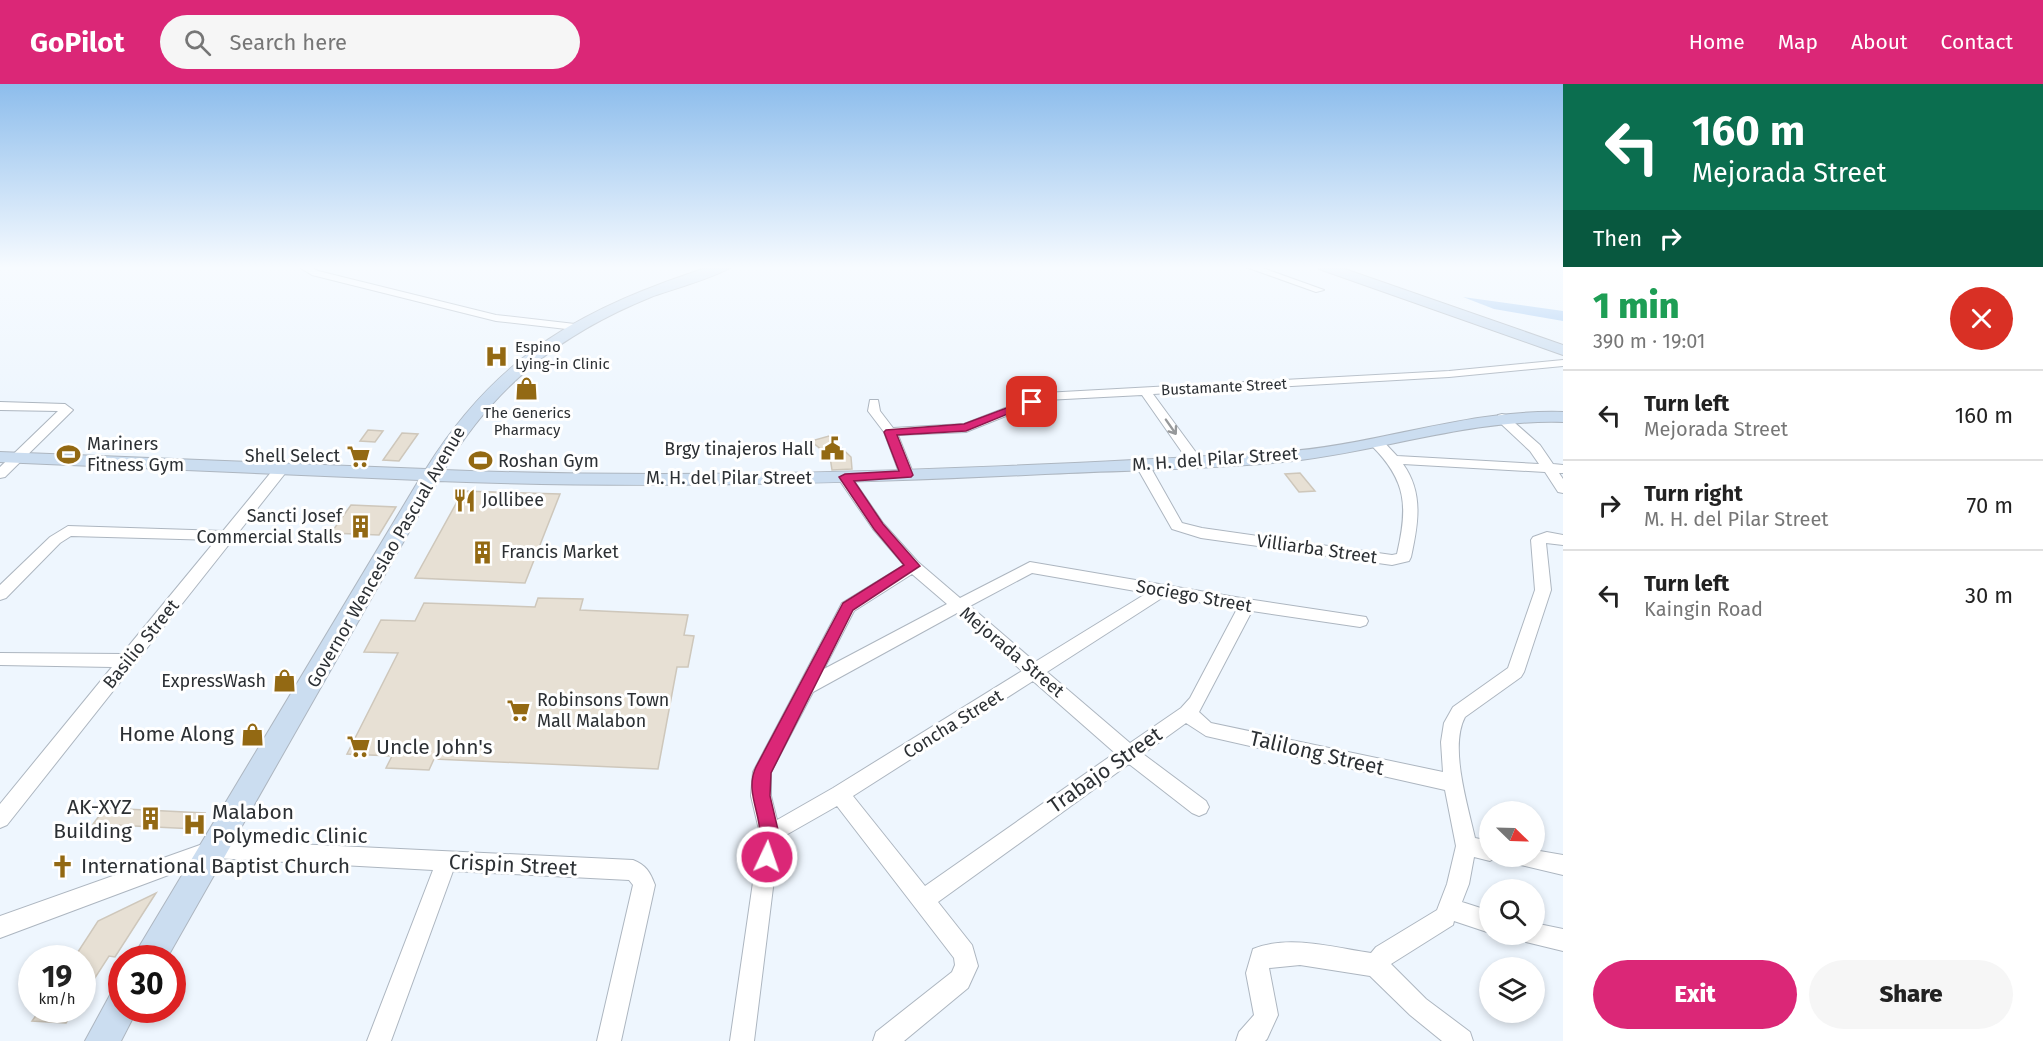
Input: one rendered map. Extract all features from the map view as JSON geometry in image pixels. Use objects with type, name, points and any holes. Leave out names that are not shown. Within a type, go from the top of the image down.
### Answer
[{"type":"main road","name":"Governor Wenceslao Pascual Avenue","points":[[158,945],[274,750],[457,433],[500,384],[575,327],[609,311]]},
{"type":"main road","points":[[1451,311],[1563,350]]},
{"type":"main road","name":"M. H. del Pilar Street","points":[[0,457],[555,480],[845,477],[1283,457],[1377,443],[1471,422],[1502,418],[1563,417]]},
{"type":"main road","points":[[102,1041],[113,1023]]},
{"type":"street","points":[[466,311],[496,318],[575,327]]},
{"type":"street","name":"Bustamante Street","points":[[890,432],[966,428],[1044,397],[1449,374],[1563,363]]},
{"type":"street","points":[[1146,391],[1196,462]]},
{"type":"street","points":[[874,404],[874,411],[890,432],[907,475]]},
{"type":"street","points":[[0,406],[65,408],[67,410],[0,474]]},
{"type":"street","points":[[1502,418],[1557,468],[1563,489]]},
{"type":"street","name":"Villiarba Street","points":[[1142,464],[1177,526],[1201,533],[1392,560],[1404,557],[1410,533],[1412,493],[1396,460],[1377,443]]},
{"type":"street","points":[[1396,460],[1557,468]]},
{"type":"street","name":"Basilio Street","points":[[3,812],[282,468]]},
{"type":"street","name":"Mejorada Street","points":[[845,477],[878,526],[913,566],[1128,753],[1199,807]]},
{"type":"street","points":[[0,594],[55,540],[68,531],[227,536]]},
{"type":"street","points":[[1376,965],[1384,955],[1445,917],[1458,884],[1466,846],[1453,783],[1450,742],[1453,723],[1459,712],[1515,672],[1543,590],[1538,540],[1547,537],[1563,540]]},
{"type":"street","points":[[742,1041],[770,834],[761,796],[762,772],[848,607],[913,566]]},
{"type":"street","name":"Sociego Street","points":[[956,604],[1030,567],[1247,605],[1360,621]]},
{"type":"street","name":"Concha Street","points":[[770,834],[840,794],[1163,590]]},
{"type":"street","points":[[806,687],[956,604]]},
{"type":"street","name":"Trabajo Street","points":[[923,900],[1187,713],[1196,703],[1247,605]]},
{"type":"street","points":[[0,659],[127,661]]},
{"type":"street","name":"Talilong Street","points":[[1187,713],[1206,729],[1453,783]]},
{"type":"street","points":[[840,794],[964,953],[967,966],[960,980],[885,1041]]},
{"type":"street","points":[[1466,846],[1479,849]]},
{"type":"street","points":[[0,927],[214,849]]},
{"type":"street","name":"Crispin Street","points":[[214,849],[633,870],[641,876],[644,885],[609,1041]]},
{"type":"street","points":[[1545,861],[1563,865]]},
{"type":"street","points":[[379,1041],[446,862]]},
{"type":"street","points":[[1448,908],[1479,918]]},
{"type":"street","points":[[1545,936],[1563,940]]},
{"type":"street","points":[[1256,1033],[1266,1016],[1257,970],[1261,957],[1300,954],[1376,965],[1418,1007],[1461,1041]]},
{"type":"water","points":[[1504,311],[1563,311],[1563,321]]},
{"type":"building","points":[[368,430],[383,431],[375,442],[360,441]]},
{"type":"building","points":[[402,433],[418,434],[399,461],[383,460]]},
{"type":"building","name":"Brgy tinajeros Hall","points":[[829,436],[851,457],[852,469],[832,470],[830,457],[811,441]]},
{"type":"building","points":[[1300,473],[1315,491],[1299,492],[1285,474]]},
{"type":"building","name":"Francis Market","points":[[463,491],[560,494],[525,583],[415,578]]},
{"type":"building","name":"Sancti Josef Commercial Stalls","points":[[351,505],[396,507],[379,535],[331,533]]},
{"type":"building","name":"Robinsons Town Mall Malabon","points":[[538,598],[583,599],[580,610],[688,615],[684,635],[694,636],[688,667],[677,667],[658,769],[434,759],[429,770],[386,768],[392,756],[347,754],[398,653],[364,652],[381,620],[415,621],[424,603],[535,607]]},
{"type":"building","name":"AK-XYZ Building","points":[[105,808],[205,813],[196,829],[93,824]]},
{"type":"building","points":[[156,893],[123,945],[108,945],[108,958],[96,976],[96,945],[82,945],[98,921]]},
{"type":"place","name":"Espino Lying-in Clinic","points":[[497,356]]},
{"type":"place","name":"The Generics Pharmacy","points":[[527,389]]},
{"type":"place","name":"Brgy tinajeros Hall","points":[[832,449]]},
{"type":"place","name":"Mariners Fitness Gym","points":[[69,454]]},
{"type":"place","name":"Shell Select","points":[[358,456]]},
{"type":"place","name":"Roshan Gym","points":[[480,461]]},
{"type":"place","name":"Jollibee","points":[[464,500]]},
{"type":"place","name":"Sancti Josef Commercial Stalls","points":[[360,526]]},
{"type":"place","name":"Francis Market","points":[[483,552]]},
{"type":"place","name":"ExpressWash","points":[[284,681]]},
{"type":"place","name":"Robinsons Town Mall Malabon","points":[[519,710]]},
{"type":"place","name":"Home Along","points":[[252,734]]},
{"type":"place","name":"Uncle John's","points":[[358,747]]},
{"type":"place","name":"AK-XYZ Building","points":[[150,819]]},
{"type":"place","name":"Malabon Polymedic Clinic","points":[[194,824]]},
{"type":"place","name":"International Baptist Church","points":[[63,866]]},
{"type":"route","points":[[767,857],[770,834],[761,796],[762,772],[848,607],[913,566],[878,526],[845,477],[907,475],[890,432],[966,428],[1032,402]]}]
